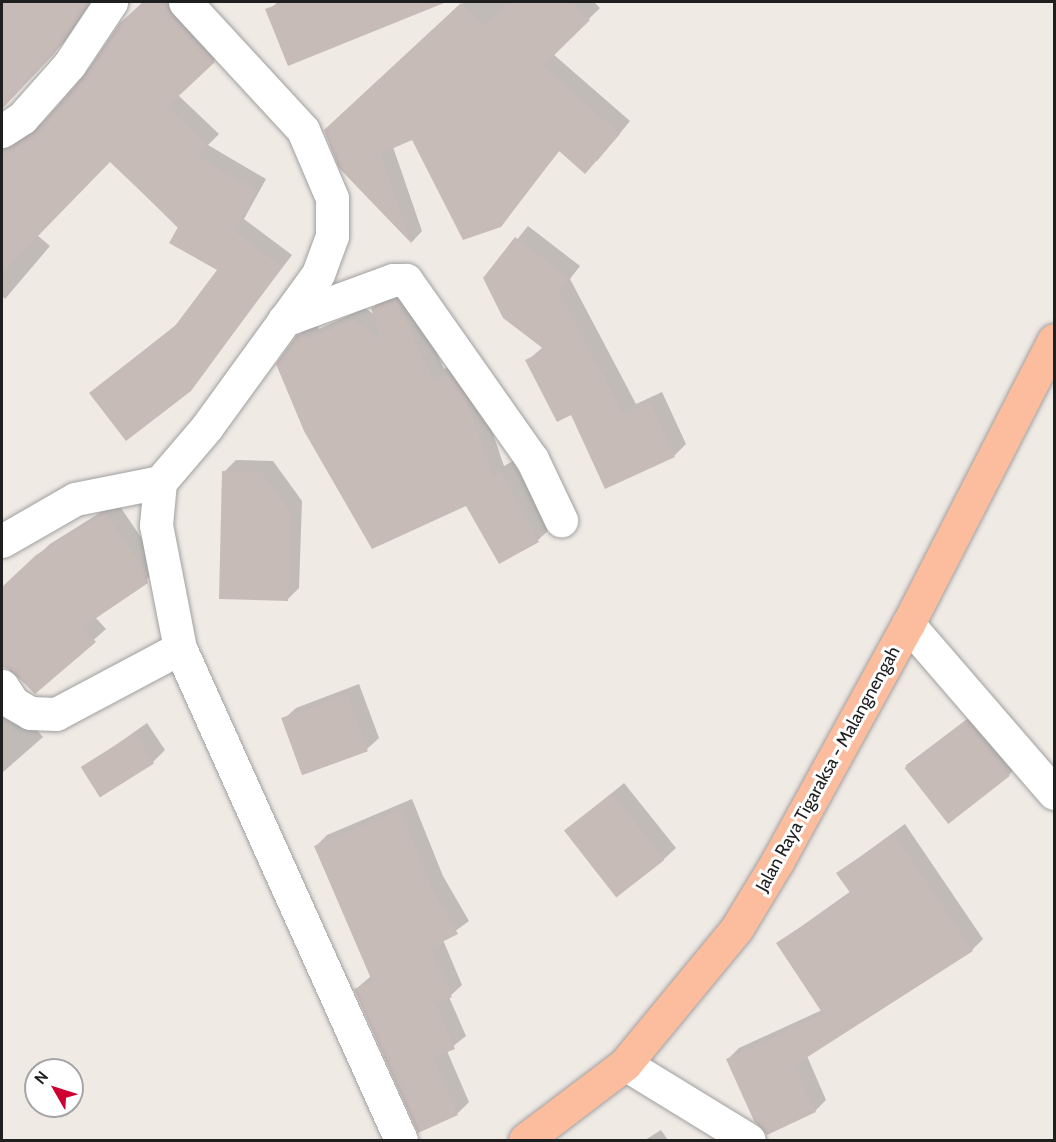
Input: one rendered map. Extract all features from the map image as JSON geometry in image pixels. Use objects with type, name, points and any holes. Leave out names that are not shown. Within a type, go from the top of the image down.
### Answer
[{"type":"main road","name":"Jalan Raya Tigaraksa - Malangnengah","points":[[525,1140],[625,1065],[737,928],[777,862],[908,624],[1054,340]]},
{"type":"street","points":[[2,131],[21,118],[69,65],[111,2]]},
{"type":"street","points":[[185,2],[303,130],[332,198],[332,236],[318,274],[207,427],[160,482],[156,525],[180,648],[400,1140]]},
{"type":"street","points":[[284,320],[393,280],[406,280],[532,459],[561,520]]},
{"type":"street","points":[[2,541],[75,500],[160,482]]},
{"type":"street","points":[[908,624],[1054,793]]},
{"type":"street","points":[[2,686],[13,703],[30,713],[56,714],[180,648]]},
{"type":"street","points":[[625,1065],[749,1140]]},
{"type":"building","points":[[2,2],[89,2],[54,54],[2,109]]},
{"type":"building","points":[[143,2],[167,2],[171,15],[215,62],[167,107],[208,146],[198,157],[256,190],[234,231],[282,267],[191,391],[126,441],[89,393],[175,326],[217,270],[169,243],[178,227],[110,162],[2,273],[2,149],[36,130],[83,77],[120,23]]},
{"type":"building","points":[[284,2],[444,3],[288,66],[265,9]]},
{"type":"building","points":[[509,2],[571,2],[590,20],[543,66],[620,134],[585,174],[559,151],[501,227],[463,240],[412,140],[380,154],[412,244],[339,168],[324,130],[461,3],[484,26]]},
{"type":"building","points":[[515,237],[569,279],[559,292],[624,415],[650,402],[675,457],[605,489],[571,415],[557,422],[525,360],[545,350],[503,318],[483,278]]},
{"type":"building","points":[[396,299],[433,380],[449,374],[465,396],[493,476],[501,471],[539,542],[499,564],[466,506],[372,549],[304,431],[276,364],[297,335],[304,333],[308,339],[353,319],[381,340],[371,308]]},
{"type":"building","points":[[222,471],[261,472],[291,513],[288,601],[219,599]]},
{"type":"building","points":[[105,512],[146,573],[148,583],[83,627],[96,642],[35,694],[11,670],[2,667],[2,587],[36,555]]},
{"type":"building","points":[[347,694],[368,751],[302,775],[281,718]]},
{"type":"building","points":[[966,720],[1010,776],[948,824],[905,768]]},
{"type":"building","points":[[135,733],[154,764],[100,797],[81,767]]},
{"type":"building","points":[[612,793],[664,860],[616,898],[564,831]]},
{"type":"building","points":[[400,810],[432,888],[458,934],[430,948],[452,997],[436,1004],[455,1049],[433,1058],[458,1115],[418,1133],[354,989],[372,981],[314,846]]},
{"type":"building","points":[[894,834],[973,951],[795,1065],[816,1112],[767,1135],[754,1121],[726,1059],[823,1014],[776,943],[851,894],[836,873]]}]
